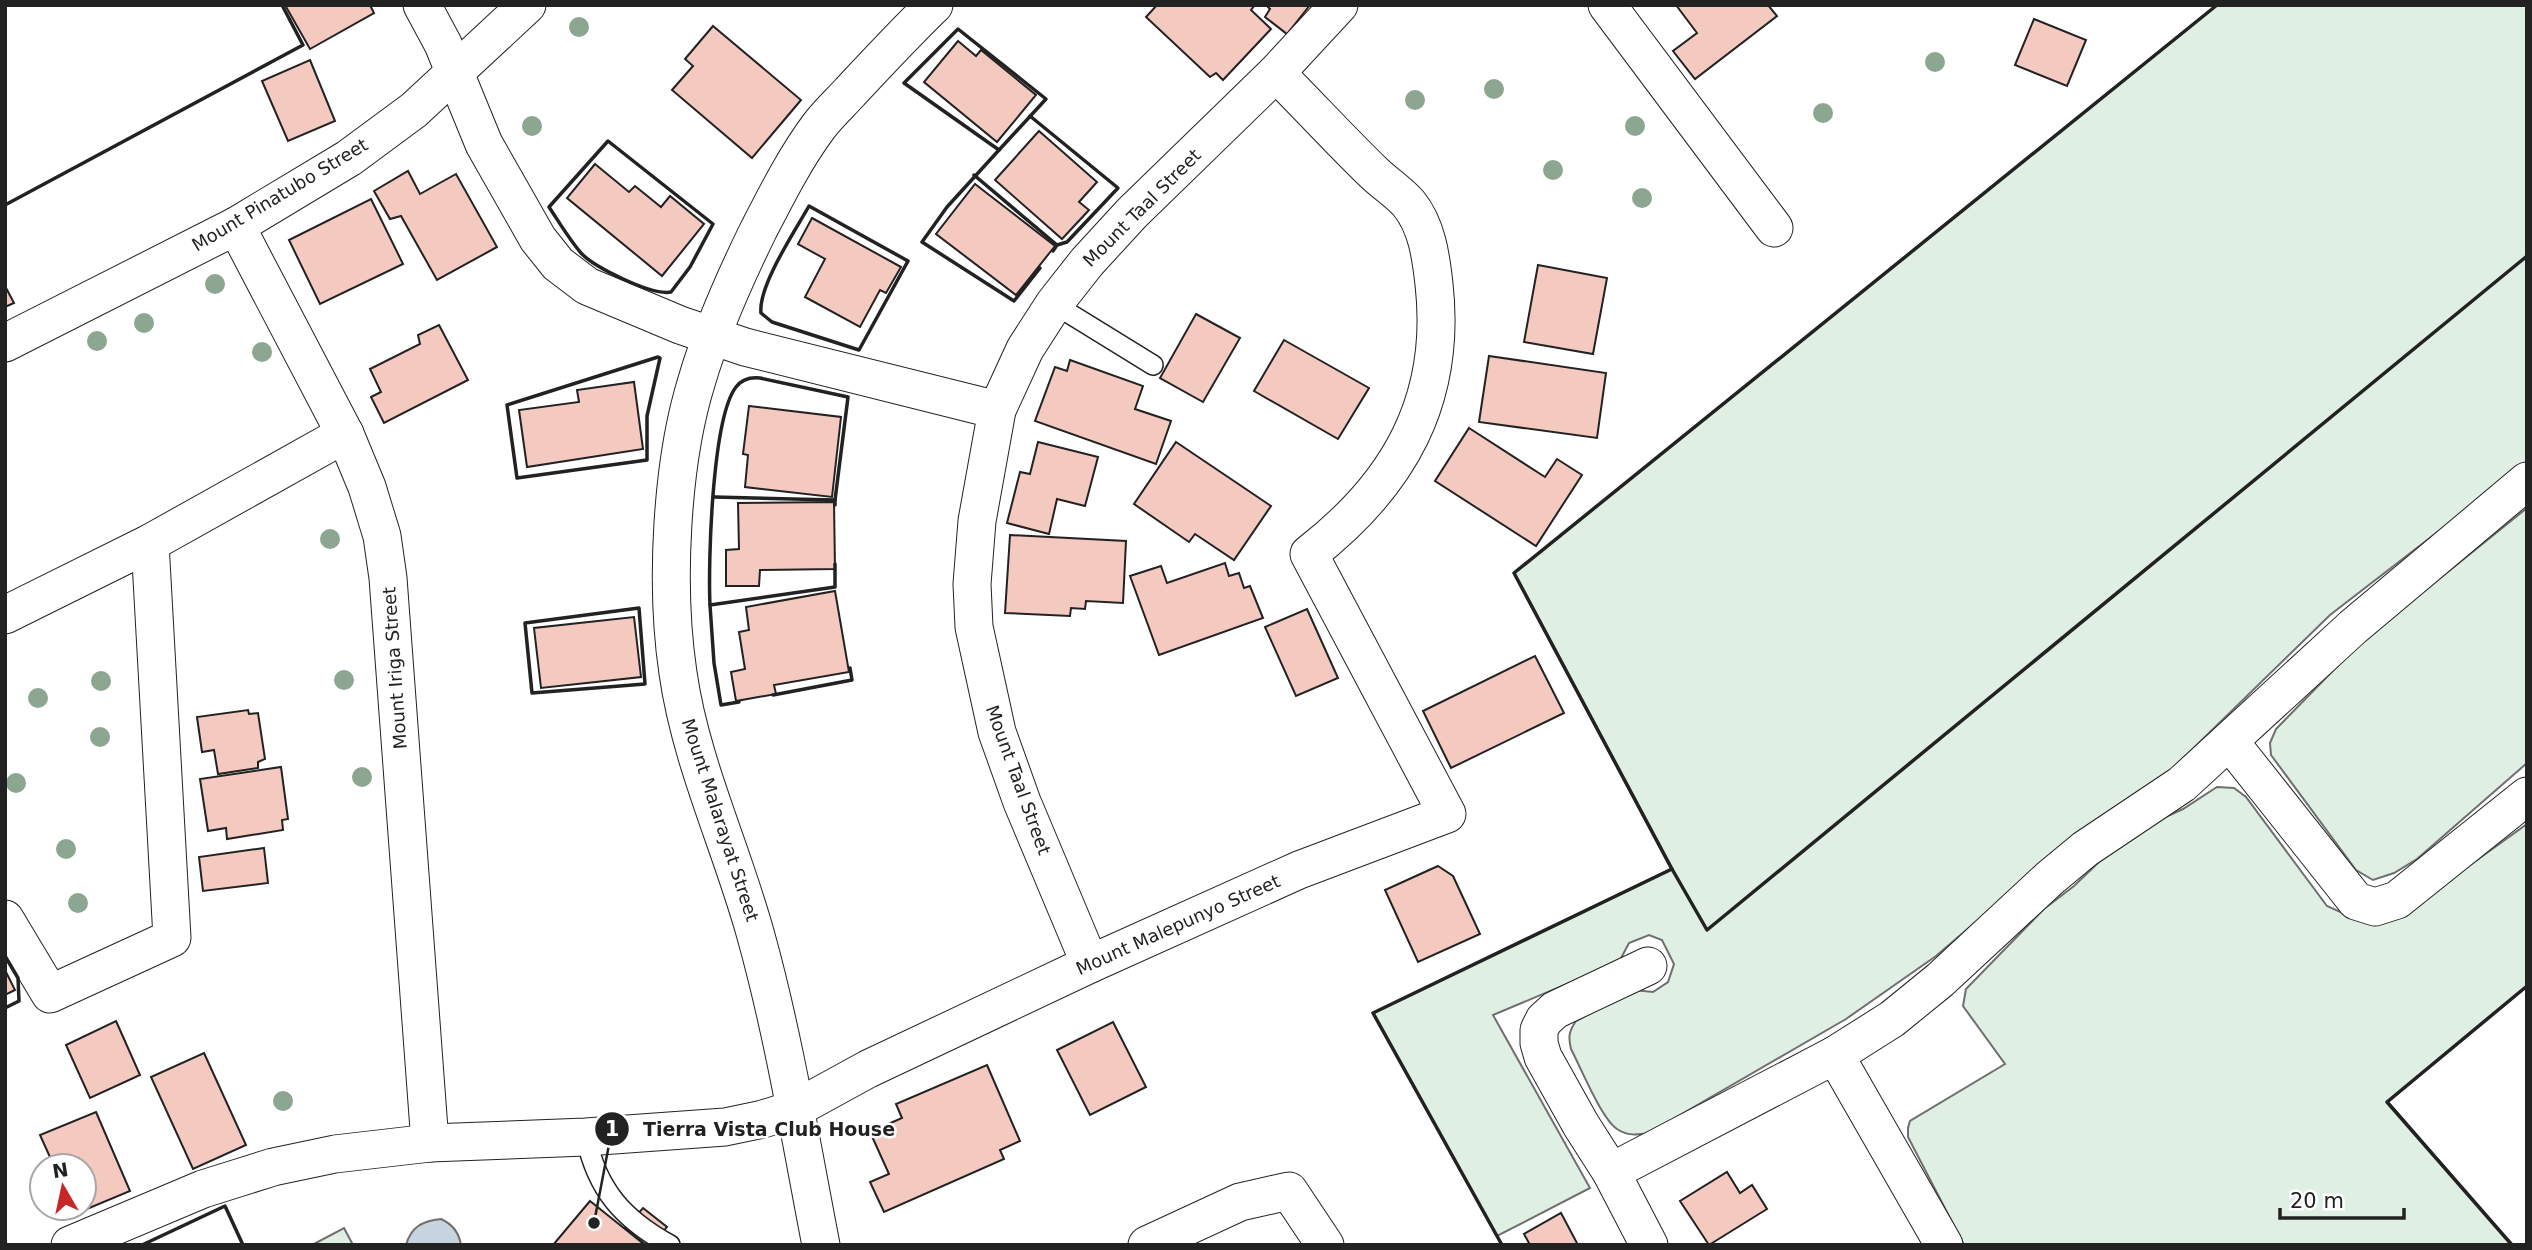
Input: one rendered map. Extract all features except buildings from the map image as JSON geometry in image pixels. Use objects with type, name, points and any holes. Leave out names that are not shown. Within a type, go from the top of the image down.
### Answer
[{"type":"street","points":[[422,5],[455,73],[484,144],[538,239],[558,264],[587,286],[680,325],[746,346],[997,410]]},
{"type":"street","name":"Mount Pinatubo Street","points":[[5,343],[236,226],[349,158],[414,110],[527,5]]},
{"type":"street","name":"Mount Malarayat Street","points":[[821,1245],[795,1109],[756,936],[687,722],[674,641],[671,568],[680,462],[692,397],[713,336],[744,260],[778,192],[819,126],[894,44],[934,5]]},
{"type":"street","name":"Mount Taal Street","points":[[1090,964],[1022,802],[997,732],[976,637],[972,584],[977,521],[997,410],[1026,349],[1087,262],[1132,213],[1276,74],[1339,5]]},
{"type":"street","points":[[1607,5],[1774,228]]},
{"type":"street","name":"Mount Malepunyo Street","points":[[70,1245],[203,1189],[273,1167],[335,1154],[430,1143],[586,1138],[725,1126],[763,1119],[795,1109],[868,1069],[1090,964],[1299,870],[1447,814],[1309,554],[1336,533],[1363,506],[1393,467],[1415,430],[1428,392],[1434,346],[1436,299],[1432,259],[1422,227],[1409,204],[1374,173],[1276,74]]},
{"type":"street","name":"Mount Iriga Street","points":[[236,226],[345,434],[379,524],[388,578],[430,1143]]},
{"type":"street","points":[[5,615],[150,543],[345,434]]},
{"type":"street","points":[[1611,1172],[1835,1055],[1892,1019],[1940,980],[2085,849],[2182,784],[2353,627],[2527,481]]},
{"type":"street","points":[[5,919],[50,994],[172,938],[150,543]]},
{"type":"street","points":[[2230,742],[2356,901],[2375,907],[2397,900],[2527,796]]},
{"type":"street","points":[[1648,966],[1555,1010],[1544,1020],[1539,1030],[1539,1042],[1543,1056],[1581,1125],[1611,1172],[1649,1245]]},
{"type":"street","points":[[1835,1055],[1944,1245]]},
{"type":"street","points":[[1147,1245],[1240,1202],[1289,1191],[1325,1245]]},
{"type":"lane","points":[[1055,304],[1153,365]]},
{"type":"lane","points":[[586,1138],[591,1160],[603,1187],[621,1210],[646,1231],[670,1245]]},
{"type":"green space","points":[[2217,5],[2527,5],[2527,463],[2330,615],[2167,774],[2068,843],[1936,956],[1846,1019],[1649,1133],[1628,1134],[1617,1129],[1604,1115],[1571,1049],[1569,1038],[1576,1021],[1634,990],[1653,992],[1668,982],[1674,964],[1662,940],[1649,935],[1629,943],[1619,962],[1493,1015],[1590,1188],[1497,1236],[1373,1013],[1671,869],[1514,573]]},
{"type":"green space","points":[[2527,508],[2527,763],[2417,859],[2394,873],[2373,880],[2356,870],[2271,755],[2270,743],[2276,729],[2361,642]]},
{"type":"green space","points":[[2217,787],[2234,788],[2246,797],[2327,906],[2349,916],[2463,870],[2527,824],[2527,986],[2388,1102],[2512,1245],[1964,1245],[1908,1137],[1908,1128],[1910,1121],[2005,1064],[1963,1006],[1966,989],[2044,909],[2100,861],[2161,819],[2183,809]]},
{"type":"green space","points":[[344,1228],[353,1245],[312,1245]]},
{"type":"shaded area","points":[[441,1219],[454,1229],[461,1245],[406,1245],[418,1226]]},
{"type":"wall","points":[[5,205],[303,45],[282,5]]},
{"type":"wall","points":[[1502,1245],[1373,1013],[1672,869],[1514,573],[2217,5]]},
{"type":"wall","points":[[958,29],[1046,99],[999,150],[904,83],[958,29]]},
{"type":"wall","points":[[1030,116],[1118,188],[1067,242],[1057,245]]},
{"type":"wall","points":[[608,141],[713,224],[690,267],[671,292],[651,290],[638,285],[610,273],[588,259],[572,242],[549,207],[608,141]]},
{"type":"wall","points":[[999,150],[947,207],[922,242],[1014,301],[1040,268]]},
{"type":"wall","points":[[974,175],[1057,245],[1053,251]]},
{"type":"wall","points":[[809,206],[908,261],[859,350],[772,322],[761,313],[765,288],[771,274],[809,206]]},
{"type":"wall","points":[[1672,869],[1707,930],[2527,256]]},
{"type":"wall","points":[[658,357],[660,358],[647,416],[647,460],[517,478],[507,405],[658,357]]},
{"type":"wall","points":[[835,500],[848,397],[760,378],[741,382],[728,404],[717,459],[711,526],[710,605],[835,587],[835,564]]},
{"type":"wall","points":[[714,497],[835,500],[835,505]]},
{"type":"wall","points":[[710,605],[714,663],[721,705],[739,702]]},
{"type":"wall","points":[[639,608],[645,684],[532,693],[525,623],[639,608]]},
{"type":"wall","points":[[773,695],[852,680],[850,668]]},
{"type":"wall","points":[[5,956],[18,978],[19,1001],[5,1008]]},
{"type":"wall","points":[[2512,1245],[2387,1102],[2527,986]]},
{"type":"wall","points":[[142,1245],[225,1206],[243,1245]]},
{"type":"place","name":"Tierra Vista Club House","points":[[594,1223]]}]
